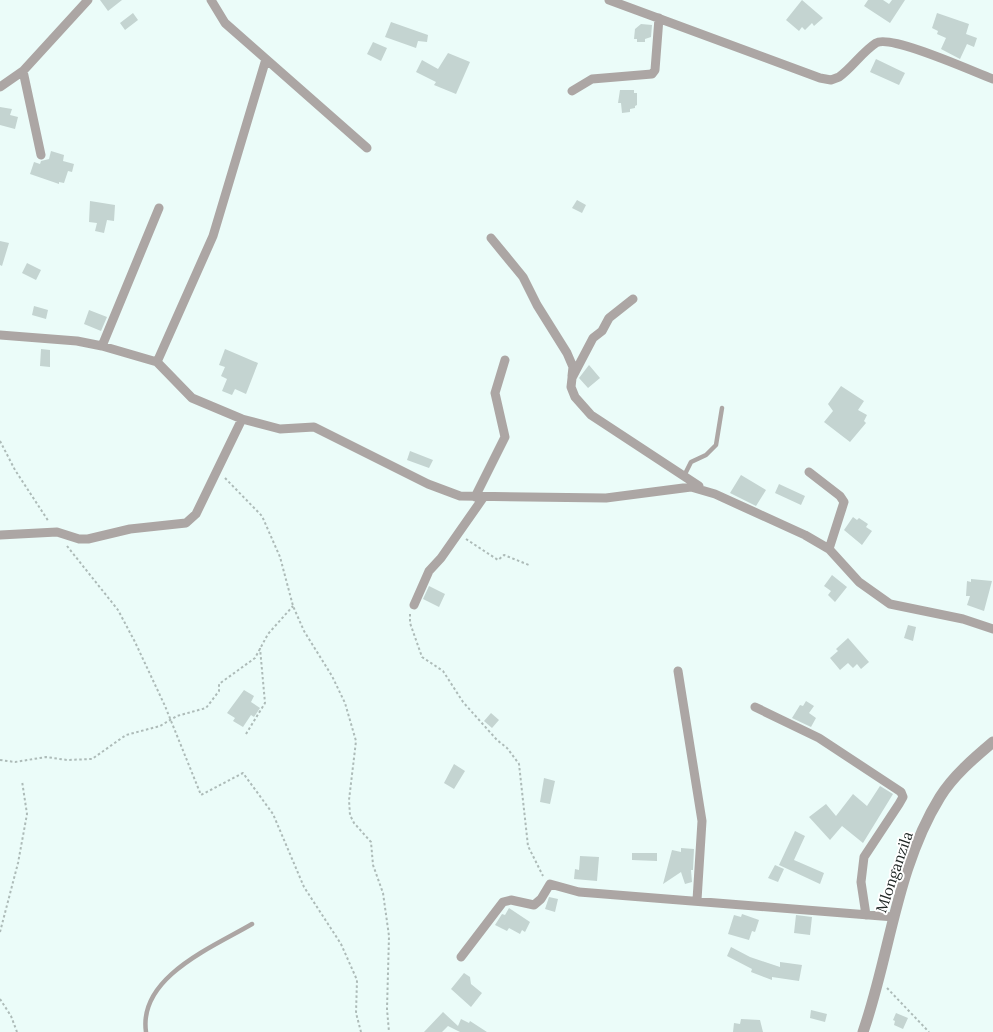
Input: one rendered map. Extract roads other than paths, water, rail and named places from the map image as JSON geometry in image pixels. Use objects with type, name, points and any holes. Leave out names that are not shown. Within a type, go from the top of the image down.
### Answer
[{"type":"street","points":[[0,87],[24,71],[88,0]]},
{"type":"street","points":[[211,0],[225,23],[367,148]]},
{"type":"street","points":[[608,0],[820,78],[831,80],[839,77],[877,43],[886,40],[906,45],[993,79]]},
{"type":"street","points":[[634,10],[637,0]]},
{"type":"street","points":[[572,92],[592,79],[652,74],[655,70],[659,18]]},
{"type":"street","points":[[157,362],[213,236],[266,59]]},
{"type":"street","points":[[24,71],[41,155]]},
{"type":"street","points":[[102,346],[159,208]]},
{"type":"street","points":[[491,238],[523,277],[537,306],[566,353],[573,367],[571,387],[575,397],[591,415],[683,477],[715,494],[805,535],[829,549],[859,582],[890,604],[963,620],[993,629]]},
{"type":"street","points":[[572,378],[593,338],[602,330],[609,318],[633,299]]},
{"type":"street","points":[[0,335],[77,341],[102,346],[157,362],[192,398],[242,419],[280,429],[314,427],[428,484],[460,496],[606,498],[691,487],[715,494]]},
{"type":"street","points":[[414,605],[429,571],[458,533],[479,497],[505,438],[495,393],[504,360]]},
{"type":"street","points":[[0,535],[57,532],[79,539],[88,539],[130,529],[186,523],[196,514],[242,419]]},
{"type":"street","points":[[809,472],[840,496],[844,502],[829,549]]},
{"type":"street","points":[[678,671],[702,821],[697,900]]},
{"type":"street","points":[[755,707],[819,738],[901,792],[903,797],[864,857],[861,882],[866,915]]},
{"type":"street","name":"Mlonganzila","points":[[863,1032],[879,979],[894,917],[914,852],[940,796],[968,764],[993,742]]},
{"type":"street","points":[[461,957],[504,902],[511,900],[534,905],[541,899],[550,884],[579,892],[894,917]]},
{"type":"lane","points":[[683,477],[691,462],[706,456],[716,445],[722,408]]},
{"type":"lane","points":[[146,1032],[144,1022],[157,987],[179,967],[252,924]]}]
